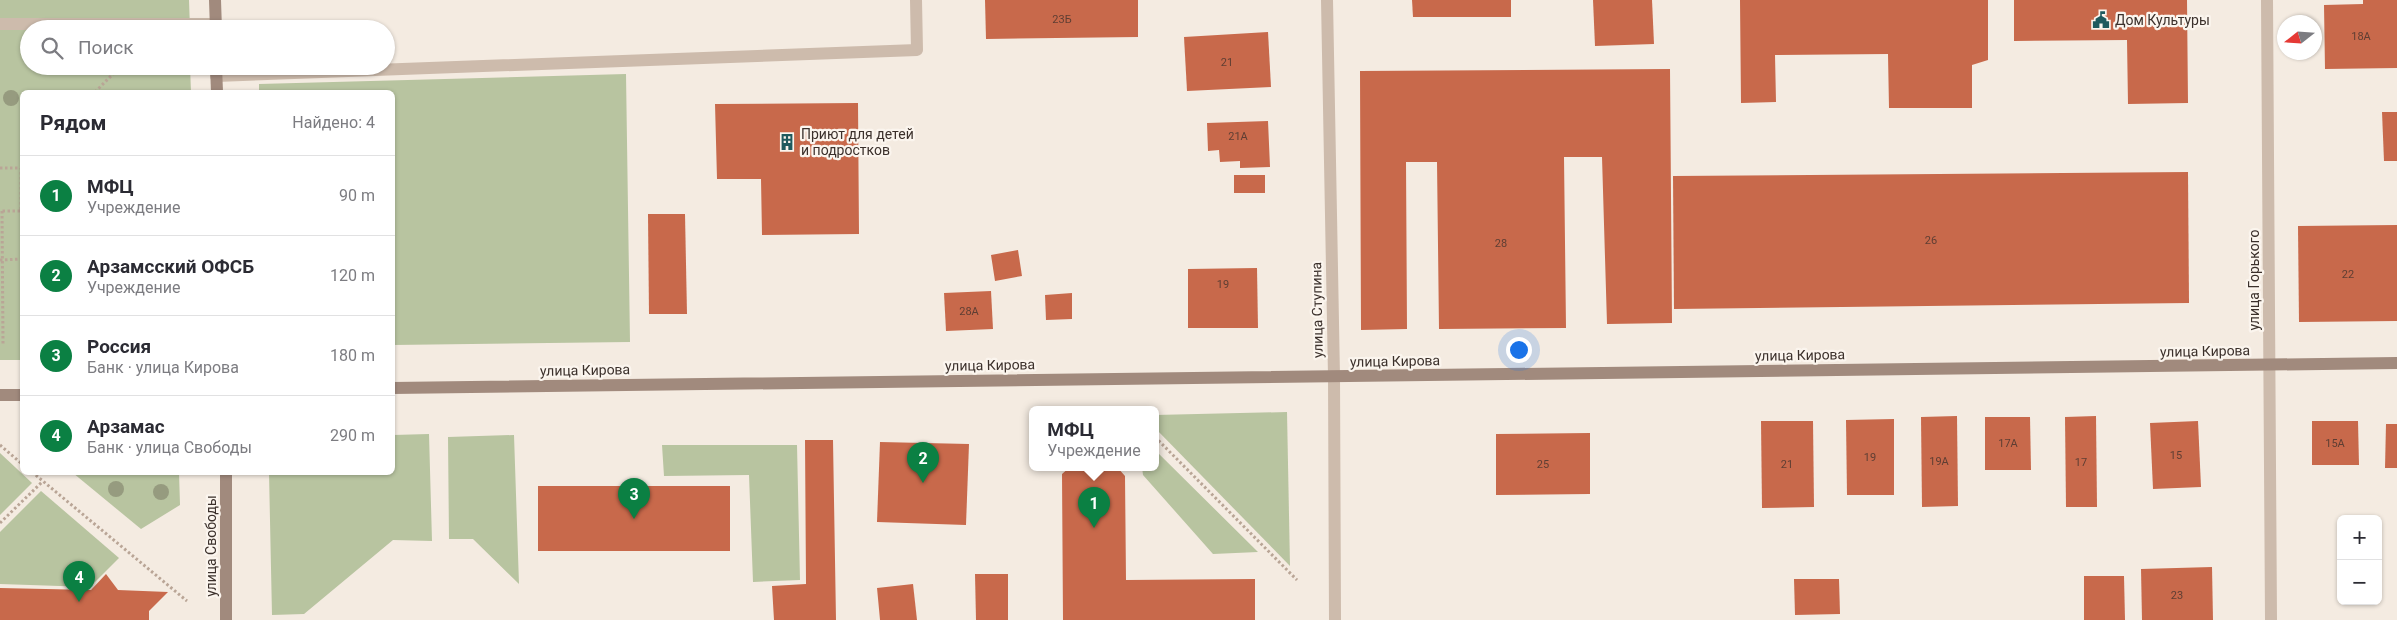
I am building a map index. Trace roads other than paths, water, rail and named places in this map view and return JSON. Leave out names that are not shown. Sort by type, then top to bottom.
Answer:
[{"type":"street","points":[[215,0],[216,20]]},
{"type":"street","points":[[395,66],[917,50],[916,0]]},
{"type":"street","name":"улица Ступина","points":[[1327,0],[1334,376],[1335,620]]},
{"type":"street","name":"улица Горького","points":[[2267,0],[2270,620]]},
{"type":"street","points":[[0,24],[20,24]]},
{"type":"street","points":[[216,75],[217,90]]},
{"type":"street","name":"улица Кирова","points":[[395,388],[2397,363]]},
{"type":"street","points":[[0,395],[20,395]]},
{"type":"street","name":"улица Свободы","points":[[226,475],[226,620]]},
{"type":"place","name":"Дом Культуры","points":[[2101,20]]},
{"type":"place","name":"Приют для детей и подростков","points":[[787,142]]},
{"type":"place","name":"Арзамсский ОФСБ","points":[[923,483]]},
{"type":"place","name":"Россия","points":[[634,519]]},
{"type":"place","name":"МФЦ","points":[[1094,528]]},
{"type":"place","name":"Арзамас","points":[[79,602]]}]
